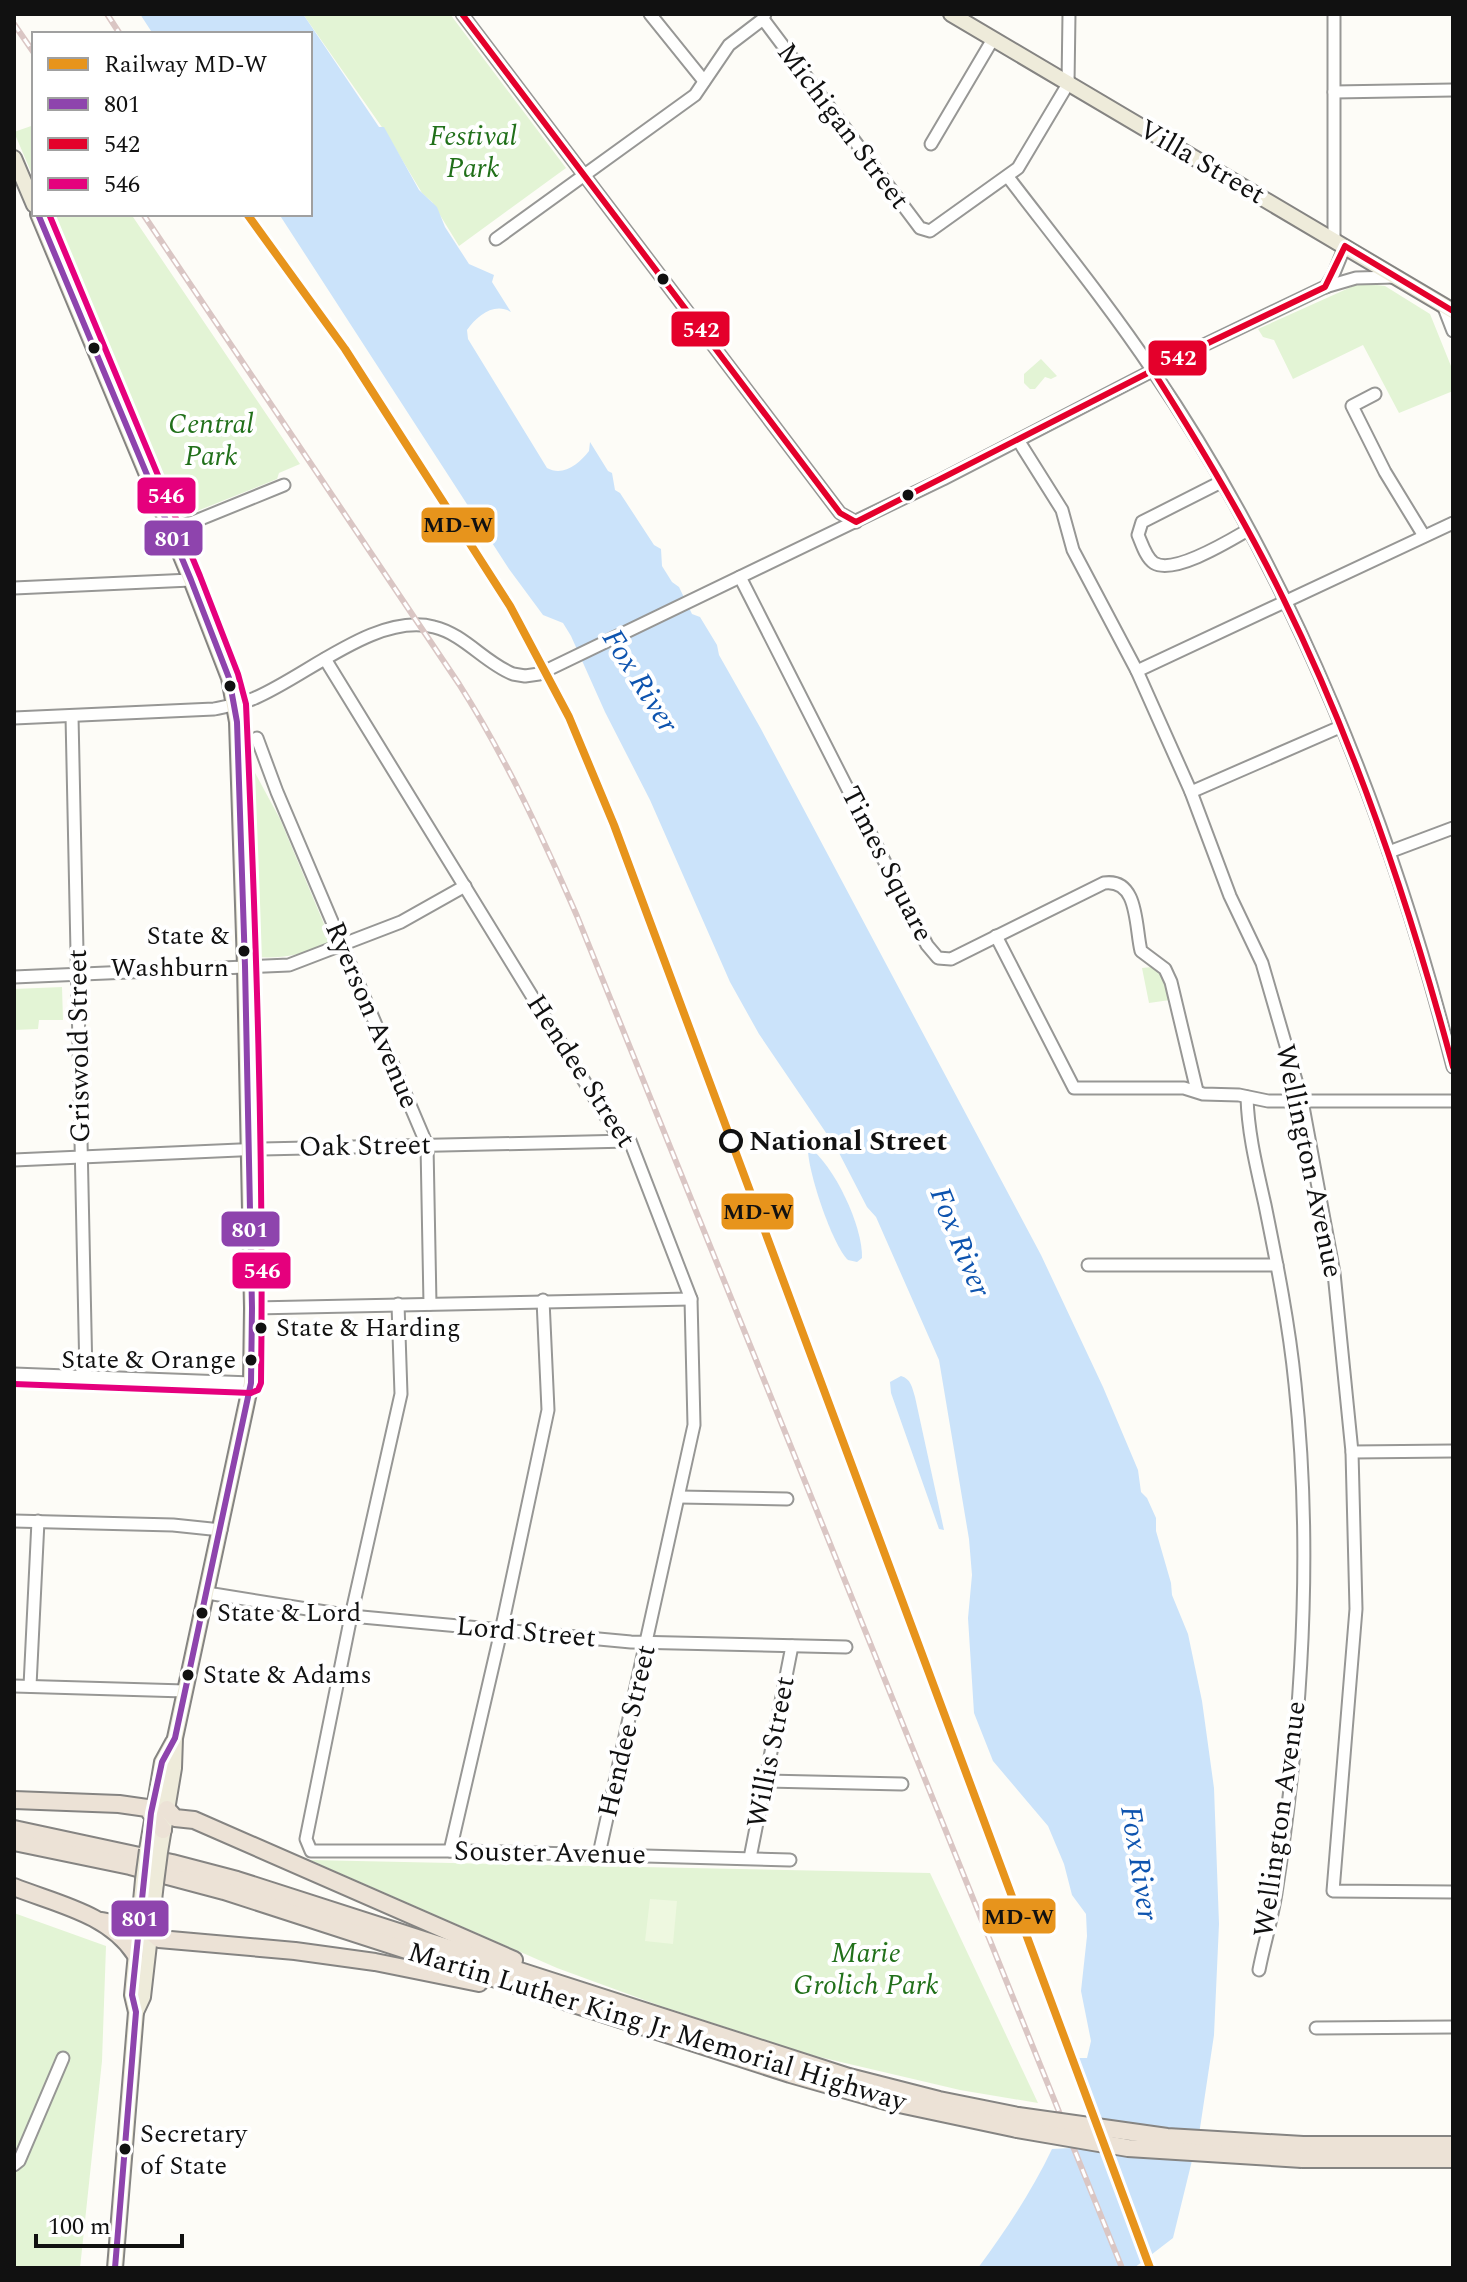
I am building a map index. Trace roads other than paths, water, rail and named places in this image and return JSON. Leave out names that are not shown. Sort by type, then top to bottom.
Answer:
[{"type":"highway","points":[[14,1800],[119,1804],[159,1811],[178,1808],[189,1813],[194,1820],[607,2000]]},
{"type":"highway","points":[[159,1811],[163,1830]]},
{"type":"highway","name":"Martin Luther King Jr Memorial Highway","points":[[14,1829],[157,1859],[237,1880],[849,2077],[1018,2123]]},
{"type":"highway","name":"Martin Luther King Jr Memorial Highway","points":[[14,1842],[130,1866],[224,1891],[790,2074],[885,2101],[1018,2123],[1303,2152],[1453,2159]]},
{"type":"highway","points":[[14,1887],[102,1921],[144,1927],[159,1939],[295,1951],[448,1975],[621,2019]]},
{"type":"highway","points":[[102,1921],[127,1942],[135,1954]]},
{"type":"highway","name":"Martin Luther King Jr Memorial Highway","points":[[1303,2152],[1453,2145]]},
{"type":"main road","name":"Villa Street","points":[[951,14],[1448,308]]},
{"type":"main road","points":[[14,158],[32,200]]},
{"type":"main road","points":[[39,216],[191,580],[229,678],[236,705],[245,966],[251,1383],[175,1738],[162,1762],[144,1927],[143,1997],[136,2012]]},
{"type":"main road","points":[[154,1851],[163,1830]]},
{"type":"main road","points":[[115,2268],[136,2012],[132,1995],[135,1954],[144,1927]]},
{"type":"street","points":[[462,14],[840,513],[856,522]]},
{"type":"street","points":[[650,14],[704,81]]},
{"type":"street","points":[[1069,14],[1068,84],[1018,168],[1008,177],[1153,371],[1221,482],[1286,602],[1389,852],[1446,1013],[1453,1067]]},
{"type":"street","points":[[1325,287],[1334,273],[1340,242],[1334,14]]},
{"type":"street","points":[[496,239],[695,95],[729,45],[764,16]]},
{"type":"street","name":"Michigan Street","points":[[764,16],[920,228],[925,231],[933,229],[1008,177]]},
{"type":"street","points":[[931,144],[993,39]]},
{"type":"street","points":[[1334,92],[1453,90]]},
{"type":"street","points":[[14,718],[214,709],[236,705],[258,697],[377,632],[412,623],[433,626],[450,633],[503,671],[525,676],[539,674],[856,522],[1325,287],[1356,278],[1398,278]]},
{"type":"street","points":[[1448,308],[1453,331]]},
{"type":"street","points":[[1375,394],[1352,406],[1385,472],[1424,536]]},
{"type":"street","name":"Wellington Avenue","points":[[1018,440],[1062,510],[1073,550],[1137,671],[1191,792],[1230,896],[1262,963],[1302,1101],[1334,1273],[1352,1452],[1356,1609],[1333,1891],[1453,1892]]},
{"type":"street","points":[[1221,482],[1142,522],[1138,535],[1149,559],[1160,565],[1192,559],[1248,530]]},
{"type":"street","points":[[171,531],[284,485]]},
{"type":"street","points":[[840,513],[842,528]]},
{"type":"street","points":[[1137,671],[1453,523]]},
{"type":"street","name":"Times Square","points":[[740,577],[927,945],[938,958],[951,959],[996,936]]},
{"type":"street","points":[[14,588],[191,580]]},
{"type":"street","name":"Hendee Street","points":[[325,659],[621,1141],[630,1141],[691,1299],[694,1425],[599,1854]]},
{"type":"street","name":"Griswold Street","points":[[72,716],[86,1376]]},
{"type":"street","points":[[1191,792],[1340,727]]},
{"type":"street","name":"Ryerson Avenue","points":[[257,738],[427,1145],[430,1304]]},
{"type":"street","points":[[1389,852],[1453,828]]},
{"type":"street","points":[[1197,1091],[1171,982],[1165,969],[1141,951],[1130,896],[1124,886],[1104,883],[996,936],[1074,1088],[1184,1088],[1197,1091],[1268,1101],[1453,1101]]},
{"type":"street","points":[[14,977],[289,965],[401,922],[465,886]]},
{"type":"street","name":"Wellington Avenue","points":[[1247,1097],[1249,1127],[1277,1265],[1295,1381],[1303,1550],[1292,1760],[1276,1895],[1259,1970]]},
{"type":"street","name":"Oak Street","points":[[14,1160],[248,1149],[621,1141]]},
{"type":"street","points":[[1088,1265],[1277,1265]]},
{"type":"street","points":[[252,1308],[691,1299]]},
{"type":"street","points":[[450,1851],[548,1410],[543,1300]]},
{"type":"street","points":[[351,1616],[401,1394],[398,1304]]},
{"type":"street","points":[[14,1374],[251,1383]]},
{"type":"street","points":[[1352,1452],[1453,1451]]},
{"type":"street","points":[[679,1497],[787,1499]]},
{"type":"street","points":[[14,1521],[173,1525],[221,1530]]},
{"type":"street","points":[[30,1686],[38,1521]]},
{"type":"street","name":"Lord Street","points":[[207,1593],[351,1616],[501,1631],[647,1643],[846,1647]]},
{"type":"street","name":"Souster Avenue","points":[[351,1616],[306,1839],[311,1851],[450,1851],[790,1860]]},
{"type":"street","name":"Willis Street","points":[[750,1858],[792,1646]]},
{"type":"street","points":[[14,1686],[185,1691]]},
{"type":"street","points":[[766,1781],[902,1784]]},
{"type":"street","points":[[1316,2028],[1453,2027]]},
{"type":"street","points":[[14,2165],[19,2161],[63,2058]]},
{"type":"water","name":"Fox River","points":[[140,14],[303,14],[379,127],[384,127],[419,190],[437,207],[445,227],[469,264],[494,275],[492,282],[511,312],[498,309],[486,312],[467,330],[468,339],[547,468],[559,471],[570,468],[589,451],[590,442],[612,473],[615,490],[654,545],[661,549],[662,566],[679,587],[692,614],[700,617],[717,645],[719,655],[1041,1255],[1103,1387],[1138,1470],[1141,1492],[1156,1518],[1156,1531],[1172,1595],[1188,1634],[1202,1701],[1214,1788],[1219,1924],[1214,2035],[1200,2128],[1173,2238],[1134,2268],[978,2268],[1018,2210],[1052,2149],[1071,2148],[1078,2143],[1090,2103],[1076,2058],[1087,2058],[1091,2041],[1081,1991],[1087,1936],[1086,1914],[1072,1895],[1064,1864],[1048,1826],[993,1761],[974,1713],[968,1618],[972,1575],[969,1539],[939,1360],[876,1217],[867,1207],[837,1149],[759,1034],[730,982],[650,800],[571,636],[563,623],[543,615],[509,569],[280,216],[312,216],[312,32],[152,32]]},
{"type":"water","points":[[808,1146],[828,1167],[845,1197],[861,1245],[862,1258],[857,1262],[848,1260],[842,1252],[828,1223],[811,1171]]},
{"type":"water","points":[[901,1376],[909,1381],[915,1397],[944,1530],[939,1529],[891,1393],[890,1382]]},
{"type":"railway","points":[[107,14],[119,32]]},
{"type":"railway","points":[[14,24],[32,50]]},
{"type":"railway","points":[[144,216],[459,684],[537,827],[577,916],[1122,2268]]},
{"type":"rail line","name":"MD-W","points":[[248,216],[345,349],[510,606],[569,717],[614,825],[1150,2268]]},
{"type":"place","name":"State & Washburn","points":[[244,951]]},
{"type":"place","name":"National Street","points":[[731,1141]]},
{"type":"place","name":"State & Harding","points":[[261,1328]]},
{"type":"place","name":"State & Orange","points":[[251,1360]]},
{"type":"place","name":"State & Lord","points":[[202,1613]]},
{"type":"place","name":"State & Adams","points":[[188,1675]]},
{"type":"place","name":"Secretary of State","points":[[125,2149]]},
{"type":"park label","name":"Festival Park","points":[[473,152]]},
{"type":"park label","name":"Central Park","points":[[211,440]]},
{"type":"park label","name":"Marie Grolich Park","points":[[866,1969]]}]
